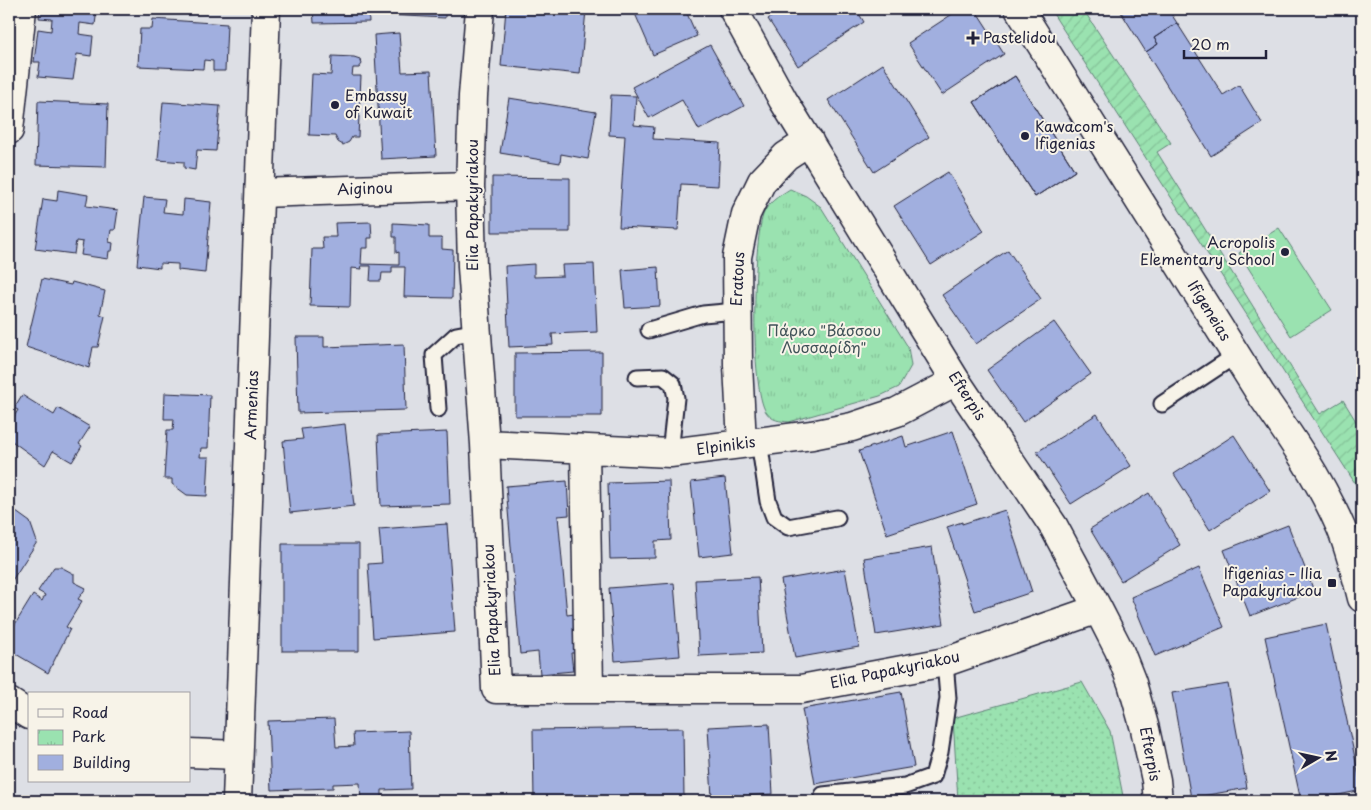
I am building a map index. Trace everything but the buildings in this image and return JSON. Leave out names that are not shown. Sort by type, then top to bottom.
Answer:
[{"type":"street","points":[[9,130],[22,9]]},
{"type":"street","name":"Armenias","points":[[237,801],[266,9]]},
{"type":"street","name":"Elia Papakyriakou","points":[[480,9],[473,96],[470,186],[472,267],[485,444],[496,689],[801,688],[944,662],[1098,609]]},
{"type":"street","name":"Efterpis","points":[[733,9],[783,100],[956,381],[1054,528],[1098,609],[1119,650],[1132,683],[1145,729],[1156,780],[1158,801]]},
{"type":"street","name":"Ifigeneias","points":[[1019,9],[1236,356],[1291,437],[1327,498],[1341,529],[1357,556],[1362,598]]},
{"type":"street","name":"Eratous","points":[[751,442],[736,311],[737,257],[746,214],[762,181],[786,156],[808,141]]},
{"type":"street","name":"Aiginou","points":[[260,193],[470,186]]},
{"type":"street","name":"Elpinikis","points":[[485,444],[670,453],[812,435],[852,427],[897,412],[956,381]]},
{"type":"street","points":[[585,449],[589,688]]},
{"type":"street","points":[[9,702],[28,714]]},
{"type":"street","points":[[190,753],[238,755]]},
{"type":"lane","points":[[649,330],[703,314],[736,311]]},
{"type":"lane","points":[[438,409],[434,355],[456,334],[477,331]]},
{"type":"lane","points":[[1162,404],[1236,356]]},
{"type":"lane","points":[[637,377],[663,376],[673,384],[676,398],[670,453]]},
{"type":"lane","points":[[751,442],[774,517],[788,527],[837,518]]},
{"type":"lane","points":[[823,795],[905,786],[932,776],[940,752],[948,698],[944,662]]},
{"type":"green space","points":[[1050,9],[1083,9],[1171,143],[1157,152],[1320,414],[1343,400],[1362,431],[1362,494]]},
{"type":"green space","name":"Πάρκο \"Βάσσου Λυσσαρίδη\"","points":[[790,189],[806,196],[821,207],[908,347],[911,366],[899,387],[880,396],[789,422],[776,420],[771,417],[766,412],[761,398],[755,347],[755,284],[763,215],[770,203]]},
{"type":"green space","points":[[1279,228],[1332,310],[1291,336],[1239,253]]},
{"type":"green space","points":[[1082,682],[1110,731],[1124,801],[958,801],[953,718]]},
{"type":"place","name":"Pastelidou","points":[[973,38]]},
{"type":"place","name":"Embassy of Kuwait","points":[[335,105]]},
{"type":"place","name":"Kawacom's Ifigenias","points":[[1025,136]]},
{"type":"place","name":"Acropolis Elementary School","points":[[1285,252]]},
{"type":"place","name":"Ifigenias - Ilia Papakyriakou","points":[[1332,583]]}]
